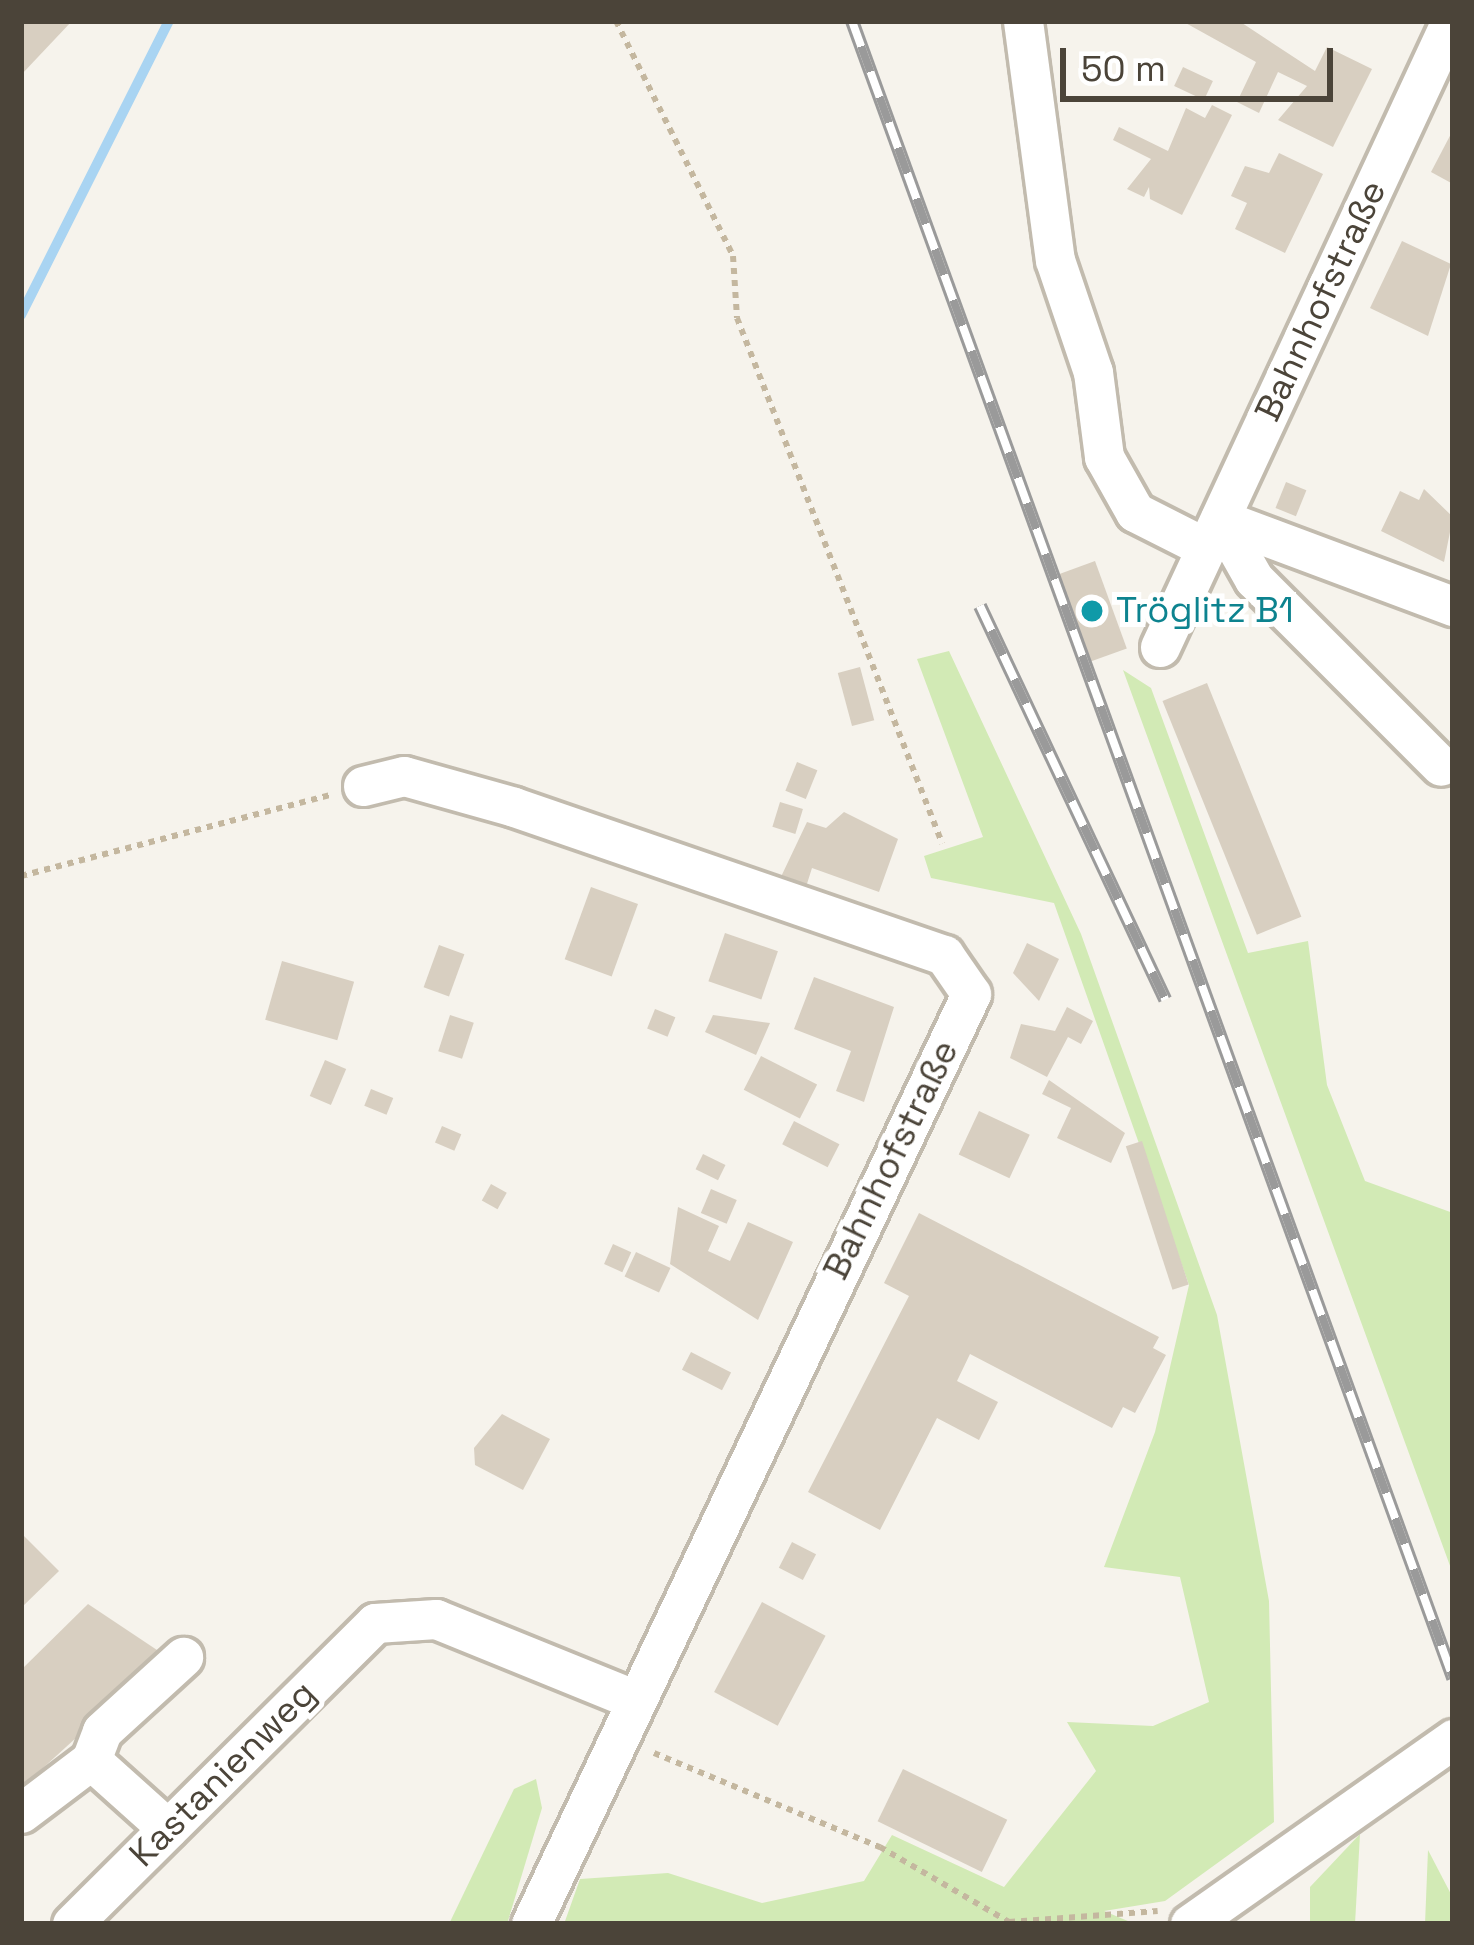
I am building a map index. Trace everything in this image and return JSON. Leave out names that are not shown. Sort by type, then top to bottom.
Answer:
[{"type":"street","points":[[1023,21],[1055,260],[1093,372],[1104,457],[1135,512],[1453,606]]},
{"type":"street","name":"Bahnhofstraße","points":[[1160,647],[1451,21]]},
{"type":"street","points":[[1213,533],[1441,766]]},
{"type":"street","name":"Bahnhofstraße","points":[[363,786],[404,776],[514,807],[944,956],[971,994],[633,1700],[611,1737],[531,1924]]},
{"type":"street","name":"Kastanienweg","points":[[72,1924],[375,1624],[436,1619],[633,1700]]},
{"type":"street","points":[[21,1814],[91,1760],[102,1730],[183,1657]]},
{"type":"street","points":[[1190,1924],[1453,1739]]},
{"type":"street","points":[[91,1760],[168,1829]]},
{"type":"path","points":[[616,21],[733,256],[736,318],[941,843]]},
{"type":"path","points":[[21,876],[363,786]]},
{"type":"path","points":[[611,1737],[880,1847],[1010,1922],[1140,1907],[1174,1924]]},
{"type":"green space","points":[[949,651],[1081,934],[1217,1315],[1269,1601],[1274,1822],[1165,1901],[1104,1911],[1135,1924],[564,1924],[580,1879],[668,1873],[762,1903],[864,1881],[892,1835],[1004,1887],[1096,1771],[1067,1722],[1153,1726],[1209,1702],[1180,1577],[1104,1567],[1155,1432],[1189,1285],[1054,903],[931,878],[924,856],[983,837],[917,659]]},
{"type":"green space","points":[[1123,670],[1151,688],[1248,953],[1308,941],[1327,1085],[1365,1181],[1453,1213],[1453,1574]]},
{"type":"green space","points":[[536,1779],[542,1808],[507,1924],[449,1924],[514,1789]]},
{"type":"green space","points":[[1360,1834],[1355,1924],[1310,1924],[1310,1887]]},
{"type":"green space","points":[[1428,1850],[1453,1898],[1453,1924],[1425,1924]]},
{"type":"building","points":[[21,21],[72,21],[21,75]]},
{"type":"building","points":[[1182,21],[1239,21],[1315,71],[1327,47],[1372,69],[1333,147],[1278,120],[1307,86],[1278,72],[1259,113],[1237,102],[1256,62]]},
{"type":"building","points":[[1183,67],[1213,81],[1204,100],[1174,86]]},
{"type":"building","points":[[1212,105],[1232,115],[1182,215],[1150,199],[1149,187],[1144,197],[1127,189],[1151,159],[1113,140],[1119,127],[1168,151],[1186,108],[1205,118]]},
{"type":"building","points":[[1453,130],[1453,184],[1431,172]]},
{"type":"building","points":[[1279,153],[1323,174],[1285,253],[1235,229],[1247,203],[1231,196],[1245,166],[1269,173]]},
{"type":"building","points":[[1402,241],[1451,264],[1428,336],[1370,308]]},
{"type":"building","points":[[1286,482],[1306,490],[1296,516],[1276,508]]},
{"type":"building","points":[[1424,489],[1453,517],[1444,562],[1381,531],[1400,491],[1419,500]]},
{"type":"building","name":"Tröglitz B1","points":[[1095,561],[1127,648],[1089,662],[1057,575]]},
{"type":"building","points":[[860,667],[874,720],[852,726],[838,673]]},
{"type":"building","points":[[1207,683],[1301,917],[1257,935],[1162,701]]},
{"type":"building","points":[[797,762],[817,770],[806,799],[785,791]]},
{"type":"building","points":[[780,802],[803,809],[795,834],[772,827]]},
{"type":"building","points":[[844,812],[898,839],[879,892],[812,868],[805,890],[779,881],[807,822],[826,828]]},
{"type":"building","points":[[591,887],[638,904],[612,976],[565,959]]},
{"type":"building","points":[[725,933],[778,951],[761,999],[708,981]]},
{"type":"building","points":[[1027,943],[1059,959],[1039,1001],[1013,973]]},
{"type":"building","points":[[439,945],[464,954],[449,997],[424,987]]},
{"type":"building","points":[[282,961],[354,982],[337,1040],[265,1020]]},
{"type":"building","points":[[814,977],[894,1007],[864,1102],[836,1091],[851,1051],[794,1029]]},
{"type":"building","points":[[1067,1007],[1093,1021],[1081,1044],[1068,1037],[1047,1077],[1010,1058],[1021,1024],[1055,1031]]},
{"type":"building","points":[[655,1009],[675,1017],[668,1037],[647,1028]]},
{"type":"building","points":[[450,1015],[474,1023],[462,1059],[438,1051]]},
{"type":"building","points":[[713,1015],[770,1023],[756,1055],[705,1032]]},
{"type":"building","points":[[761,1056],[817,1085],[800,1118],[744,1090]]},
{"type":"building","points":[[325,1060],[346,1069],[331,1105],[310,1096]]},
{"type":"building","points":[[1049,1080],[1125,1133],[1111,1163],[1057,1138],[1071,1108],[1042,1094]]},
{"type":"building","points":[[371,1089],[393,1098],[387,1115],[364,1106]]},
{"type":"building","points":[[979,1111],[1030,1135],[1009,1178],[959,1155]]},
{"type":"building","points":[[794,1121],[839,1144],[828,1167],[782,1144]]},
{"type":"building","points":[[442,1126],[461,1134],[454,1151],[435,1143]]},
{"type":"building","points":[[1142,1141],[1189,1285],[1172,1290],[1126,1146]]},
{"type":"building","points":[[703,1154],[725,1165],[718,1180],[696,1169]]},
{"type":"building","points":[[491,1184],[507,1193],[498,1209],[482,1201]]},
{"type":"building","points":[[711,1189],[737,1200],[727,1224],[701,1213]]},
{"type":"building","points":[[678,1207],[719,1226],[708,1251],[730,1261],[748,1222],[793,1242],[758,1320],[670,1264]]},
{"type":"building","points":[[919,1213],[1159,1337],[1153,1348],[1166,1355],[1135,1413],[1123,1407],[1112,1428],[970,1354],[957,1381],[998,1402],[979,1440],[937,1418],[880,1530],[808,1492],[909,1296],[884,1283]]},
{"type":"building","points":[[613,1244],[631,1252],[622,1272],[604,1264]]},
{"type":"building","points":[[636,1252],[670,1268],[659,1293],[625,1276]]},
{"type":"building","points":[[691,1352],[731,1372],[722,1390],[682,1370]]},
{"type":"building","points":[[502,1414],[550,1439],[523,1490],[475,1465],[474,1448]]},
{"type":"building","points":[[21,1533],[59,1571],[21,1608]]},
{"type":"building","points":[[792,1542],[816,1554],[803,1580],[779,1568]]},
{"type":"building","points":[[762,1602],[826,1636],[778,1726],[714,1692]]},
{"type":"building","points":[[88,1604],[166,1656],[21,1788],[21,1670]]},
{"type":"building","points":[[903,1769],[1007,1820],[982,1872],[878,1821]]},
{"type":"waterway","points":[[21,315],[169,21]]},
{"type":"railway","points":[[852,21],[1453,1678]]},
{"type":"railway","points":[[980,606],[1165,1000]]},
{"type":"place","name":"Tröglitz B1","points":[[1092,611]]}]
